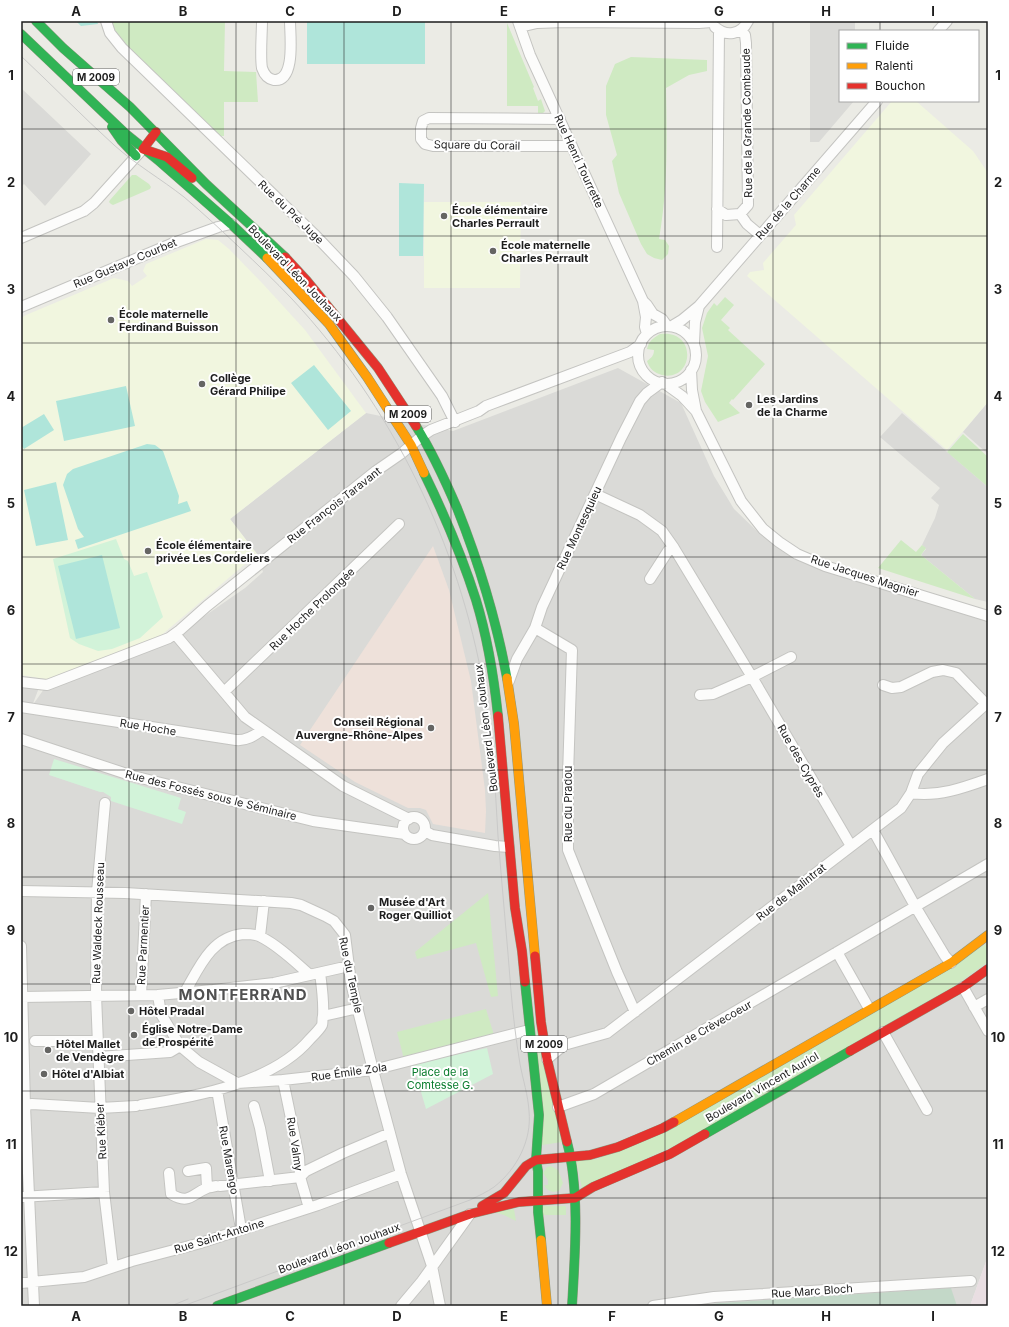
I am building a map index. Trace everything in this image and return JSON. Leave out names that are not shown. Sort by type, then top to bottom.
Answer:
[{"type":"main road","name":"Boulevard Léon Jouhaux","points":[[36,21],[63,48],[156,132],[206,184],[277,249],[307,282],[378,368],[422,436],[446,482],[477,560],[496,622],[508,682],[514,724],[526,870],[543,1037],[558,1107],[571,1157]]},
{"type":"main road","name":"Boulevard Léon Jouhaux","points":[[21,34],[99,109],[139,152],[158,160],[231,224],[269,260],[329,324],[367,377],[411,445],[446,518],[460,552],[476,601],[493,674],[500,730],[515,908],[522,951],[539,1115],[536,1160],[538,1171],[538,1212],[546,1306]]},
{"type":"main road","points":[[139,152],[156,132]]},
{"type":"main road","name":"Boulevard Léon Jouhaux","points":[[139,152],[167,157],[196,181],[206,184]]},
{"type":"main road","points":[[524,832],[516,844],[510,847],[519,856],[521,865],[526,870]]},
{"type":"main road","name":"Boulevard Vincent Auriol","points":[[571,1157],[590,1155],[618,1148],[663,1128],[951,963],[988,935]]},
{"type":"main road","name":"Boulevard Vincent Auriol","points":[[538,1200],[575,1198],[600,1184],[670,1154],[963,987],[988,969]]},
{"type":"main road","points":[[536,1160],[571,1157]]},
{"type":"main road","name":"M 2009","points":[[571,1157],[575,1198],[572,1306]]},
{"type":"main road","name":"Boulevard Léon Jouhaux","points":[[470,1214],[504,1193],[526,1166],[536,1160]]},
{"type":"main road","name":"Boulevard Léon Jouhaux","points":[[217,1306],[470,1214],[505,1204],[538,1200]]},
{"type":"street","name":"Rue du Pré Juge","points":[[106,21],[110,33],[122,48],[314,234],[352,273],[387,317],[439,391],[455,422]]},
{"type":"street","points":[[262,21],[262,67],[266,76],[270,80],[278,80],[283,78],[290,67],[290,21]]},
{"type":"street","points":[[519,24],[565,22],[699,23],[714,24],[730,34],[741,30],[748,21]]},
{"type":"street","points":[[939,30],[947,21]]},
{"type":"street","name":"Rue Henri Tourrette","points":[[519,24],[530,55],[643,301]]},
{"type":"street","points":[[714,24],[718,247]]},
{"type":"street","name":"Rue de la Grande Combaude","points":[[740,214],[748,205],[746,43],[745,34],[741,30]]},
{"type":"street","name":"Rue de la Charme","points":[[670,326],[682,320],[699,306],[876,102]]},
{"type":"street","name":"Square du Corail","points":[[560,119],[429,118],[423,121],[421,128],[421,139],[425,144],[433,146],[572,146]]},
{"type":"street","points":[[21,238],[84,211],[94,203],[139,152]]},
{"type":"street","points":[[718,208],[726,215],[740,214],[747,224],[760,235]]},
{"type":"street","name":"Rue Gustave Courbet","points":[[21,307],[171,244],[218,227],[231,224]]},
{"type":"street","points":[[643,301],[653,314],[670,326],[688,334],[694,343]]},
{"type":"street","points":[[643,301],[647,334]]},
{"type":"street","points":[[663,383],[678,381],[688,375],[694,365],[696,354],[694,343],[694,322],[699,306]]},
{"type":"street","points":[[670,326],[656,328],[647,334],[641,344],[638,355],[640,366],[647,375],[656,381],[663,383],[682,396],[696,411]]},
{"type":"street","name":"Rue François Taravant","points":[[21,682],[47,685],[158,643],[175,634],[207,606],[376,471],[431,430],[455,422],[479,411],[486,406],[630,352],[641,344]]},
{"type":"street","points":[[691,370],[692,390],[696,411]]},
{"type":"street","name":"Rue Montesquieu","points":[[508,682],[517,659],[534,628],[542,607],[640,401],[647,393],[663,383]]},
{"type":"street","name":"Rue Jacques Magnier","points":[[696,411],[741,501],[764,529],[779,542],[797,554],[825,566],[988,616]]},
{"type":"street","name":"Rue des Cyprès","points":[[595,494],[640,515],[662,531],[674,548],[752,677],[851,846]]},
{"type":"street","name":"Rue Hoche Prolongée","points":[[224,692],[399,524]]},
{"type":"street","points":[[650,579],[668,551],[674,548]]},
{"type":"street","name":"Rue du Pradou","points":[[534,628],[572,650],[568,850],[617,972],[635,1012]]},
{"type":"street","points":[[175,634],[245,717],[353,792],[409,819],[415,818],[421,820],[425,831],[421,837],[414,839],[409,838],[404,834],[403,828],[409,819]]},
{"type":"street","points":[[700,694],[714,694],[791,657]]},
{"type":"street","points":[[883,685],[892,688],[901,687],[932,672],[943,670],[956,673],[987,703]]},
{"type":"street","name":"Rue de Malintrat","points":[[547,1059],[564,1045],[607,1033],[901,808],[911,793],[918,774],[943,743],[987,703]]},
{"type":"street","name":"Rue Hoche","points":[[21,707],[236,740],[244,740],[254,736],[262,730]]},
{"type":"street","name":"Rue des Fossés sous le Séminaire","points":[[21,739],[133,776],[313,821],[404,834]]},
{"type":"street","points":[[911,793],[926,795],[957,789],[988,779]]},
{"type":"street","name":"Rue Waldeck Rousseau","points":[[96,995],[97,892],[105,803]]},
{"type":"street","points":[[873,830],[915,906],[945,956],[951,963]]},
{"type":"street","points":[[425,831],[432,835],[495,846],[510,847]]},
{"type":"street","name":"Chemin de Crèvecoeur","points":[[558,1107],[594,1094],[988,864]]},
{"type":"street","name":"Rue du Temple","points":[[21,891],[146,894],[296,903],[334,921],[345,935],[351,983],[373,1070],[401,1174],[432,1266]]},
{"type":"street","name":"Rue Parmentier","points":[[141,995],[146,894]]},
{"type":"street","points":[[260,936],[264,901]]},
{"type":"street","points":[[23,1106],[39,1104],[100,1108],[138,1105],[218,1090],[270,1070],[286,1061],[306,1044],[322,1025],[324,1001],[315,974],[260,936],[239,934],[216,945],[202,961],[185,992]]},
{"type":"street","points":[[21,946],[25,1196],[34,1306]]},
{"type":"street","points":[[837,952],[867,1004]]},
{"type":"street","points":[[22,998],[96,995],[158,995],[274,983],[349,966]]},
{"type":"street","points":[[963,987],[988,1031]]},
{"type":"street","name":"Rue Kléber","points":[[96,995],[104,1192],[113,1267]]},
{"type":"street","points":[[158,995],[161,1014],[180,1046],[199,1062],[237,1083]]},
{"type":"street","points":[[974,1007],[988,999]]},
{"type":"street","points":[[323,1016],[358,1008]]},
{"type":"street","name":"Rue Émile Zola","points":[[237,1083],[283,1080],[373,1070],[529,1030]]},
{"type":"street","points":[[883,1032],[927,1110]]},
{"type":"street","points":[[543,1037],[552,1042],[564,1045]]},
{"type":"street","points":[[35,1041],[97,1040]]},
{"type":"street","points":[[98,1057],[170,1052],[180,1046]]},
{"type":"street","name":"Rue Valmy","points":[[283,1080],[299,1157],[300,1177],[309,1208]]},
{"type":"street","name":"Rue Marengo","points":[[218,1090],[241,1230]]},
{"type":"street","points":[[254,1106],[270,1181]]},
{"type":"street","points":[[169,1173],[171,1194],[179,1199],[190,1199],[215,1187],[300,1177],[306,1171],[330,1159],[390,1133]]},
{"type":"street","points":[[188,1171],[206,1168],[215,1187]]},
{"type":"street","name":"Rue Saint-Antoine","points":[[21,1283],[84,1277],[113,1267],[197,1244],[309,1208],[401,1174]]},
{"type":"street","points":[[25,1196],[104,1192]]},
{"type":"street","points":[[402,1306],[422,1281],[470,1214]]},
{"type":"street","points":[[432,1266],[440,1306]]},
{"type":"street","name":"Rue Marc Bloch","points":[[653,1306],[714,1297],[971,1281]]},
{"type":"shaded area","points":[[76,21],[97,21],[98,24],[81,26]]},
{"type":"shaded area","points":[[307,21],[425,21],[425,64],[307,64]]},
{"type":"shaded area","points":[[810,21],[855,21],[855,30],[839,30],[839,102],[853,102],[819,142],[810,142]]},
{"type":"shaded area","points":[[21,88],[91,154],[45,206],[24,184],[21,187]]},
{"type":"shaded area","points":[[891,102],[917,102],[973,151],[988,173],[988,402],[947,450],[747,276],[750,272],[764,270],[763,263],[796,225],[794,215]]},
{"type":"shaded area","points":[[399,183],[424,184],[423,256],[399,256]]},
{"type":"shaded area","points":[[424,202],[521,202],[520,288],[424,288]]},
{"type":"shaded area","points":[[206,239],[218,240],[229,249],[263,284],[305,330],[366,413],[230,519],[257,554],[158,638],[50,680],[21,675],[21,457],[23,455],[21,453],[21,318],[114,278],[128,281],[132,286],[147,276],[143,271],[146,264]]},
{"type":"shaded area","points":[[314,365],[351,411],[328,430],[291,383]]},
{"type":"shaded area","points":[[618,368],[681,403],[714,476],[734,509],[758,532],[816,566],[988,613],[988,1256],[970,1306],[21,1306],[21,682],[40,685],[32,706],[44,689],[170,640],[245,588],[263,572],[257,554],[230,519],[366,413],[453,431]]},
{"type":"shaded area","points":[[126,386],[135,426],[64,441],[56,401]]},
{"type":"shaded area","points":[[988,402],[988,454],[963,432]]},
{"type":"shaded area","points":[[902,413],[988,487],[988,602],[975,599],[921,555],[926,549],[922,545],[935,518],[939,505],[931,498],[940,488],[880,437]]},
{"type":"shaded area","points":[[44,414],[54,430],[24,449],[21,445],[21,428]]},
{"type":"shaded area","points":[[147,444],[155,445],[163,451],[179,496],[178,504],[187,501],[191,511],[78,549],[75,540],[84,537],[78,529],[63,485],[67,474],[73,469]]},
{"type":"shaded area","points":[[56,482],[68,540],[36,546],[24,490]]},
{"type":"shaded area","points":[[433,546],[449,590],[471,681],[485,790],[485,833],[433,824],[426,810],[420,808],[408,808],[355,782],[300,745]]},
{"type":"shaded area","points":[[102,555],[120,628],[76,639],[58,566]]},
{"type":"shaded area","points":[[988,1256],[988,1306],[970,1306]]},
{"type":"shaded area","points":[[951,1288],[957,1306],[701,1306],[720,1303]]},
{"type":"green space","points":[[106,21],[225,21],[224,71],[256,72],[258,102],[224,102],[224,136],[213,136],[122,48]]},
{"type":"green space","points":[[507,23],[534,87],[533,88],[538,101],[541,99],[545,111],[542,114],[538,115],[538,106],[507,106]]},
{"type":"green space","points":[[631,57],[707,60],[707,71],[689,75],[666,88],[667,145],[664,201],[659,239],[665,240],[669,246],[668,254],[662,260],[647,254],[641,244],[619,193],[612,161],[617,155],[606,115],[606,86],[615,64]]},
{"type":"green space","points":[[132,175],[136,175],[149,184],[151,187],[150,189],[113,205],[111,204],[109,202],[110,200]]},
{"type":"green space","points":[[725,297],[734,305],[721,320],[730,328],[728,330],[765,364],[729,403],[740,413],[718,422],[705,402],[701,391],[708,356],[702,328],[707,313],[714,303],[717,306]]},
{"type":"green space","points":[[660,334],[672,335],[681,339],[686,347],[687,355],[685,364],[681,371],[673,375],[662,375],[654,372],[647,361],[652,357],[654,352],[654,350],[647,349],[649,344],[653,338]]},
{"type":"green space","points":[[963,434],[988,457],[988,487],[947,452]]},
{"type":"green space","points":[[116,539],[124,559],[128,561],[134,576],[147,572],[163,617],[140,638],[112,649],[98,651],[79,644],[70,638],[53,559]]},
{"type":"green space","points":[[901,540],[916,552],[922,545],[926,548],[921,555],[975,599],[878,568]]},
{"type":"green space","points":[[54,759],[181,798],[178,809],[186,812],[182,824],[111,801],[111,797],[103,792],[49,775]]},
{"type":"green space","points":[[488,893],[498,996],[491,997],[476,943],[417,959],[415,952]]},
{"type":"green space","points":[[988,943],[988,962],[953,987],[674,1146],[582,1188],[576,1161],[598,1159]]},
{"type":"green space","points":[[486,1009],[494,1035],[404,1059],[397,1032]]},
{"type":"green space","points":[[536,1025],[562,1142],[542,1145]]},
{"type":"green space","name":"Place de la Comtesse G.","points":[[487,1048],[493,1074],[426,1109],[413,1064]]},
{"type":"green space","points":[[551,1166],[558,1170],[563,1183],[559,1191],[550,1191],[544,1185],[548,1185],[548,1180],[543,1173],[547,1167]]},
{"type":"green space","points":[[543,1206],[565,1206],[566,1215],[543,1215]]},
{"type":"green space","points":[[514,1209],[516,1221],[494,1212]]},
{"type":"tram line","points":[[21,56],[114,145],[184,197],[266,273],[292,299],[328,341],[361,385],[390,431],[416,480],[439,530],[458,582],[473,634],[490,724],[513,1009],[521,1070],[528,1099],[529,1111],[528,1133],[516,1163],[510,1172],[494,1187],[470,1200],[183,1306]]},
{"type":"tram line","points":[[171,1306],[188,1299]]},
{"type":"traffic: fast","points":[[36,21],[63,48],[130,107],[206,184],[285,257]]},
{"type":"traffic: fast","points":[[21,34],[127,135],[231,224],[267,258]]},
{"type":"traffic: fast","points":[[112,127],[121,140],[136,156]]},
{"type":"traffic: fast","points":[[416,426],[448,487],[473,549],[492,613],[507,678]]},
{"type":"traffic: fast","points":[[424,473],[452,535],[476,600],[490,657],[498,716]]},
{"type":"traffic: fast","points":[[525,982],[539,1115],[536,1160],[538,1171],[538,1212],[541,1240]]},
{"type":"traffic: fast","points":[[705,1134],[850,1051]]},
{"type":"traffic: fast","points":[[567,1142],[574,1181],[576,1223],[572,1306]]},
{"type":"traffic: fast","points":[[217,1306],[389,1243]]},
{"type":"traffic: slow","points":[[267,258],[329,324],[367,377],[411,445],[424,473]]},
{"type":"traffic: slow","points":[[507,678],[514,724],[535,956]]},
{"type":"traffic: slow","points":[[674,1122],[951,963],[988,935]]},
{"type":"traffic: slow","points":[[541,1240],[547,1306]]},
{"type":"traffic: jam","points":[[156,132],[143,149],[167,157],[192,178]]},
{"type":"traffic: jam","points":[[285,257],[307,281],[378,368],[416,426]]},
{"type":"traffic: jam","points":[[498,716],[515,908],[525,982]]},
{"type":"traffic: jam","points":[[535,956],[541,1022],[547,1059],[567,1142]]},
{"type":"traffic: jam","points":[[850,1051],[963,987],[988,969]]},
{"type":"traffic: jam","points":[[482,1206],[504,1193],[526,1166],[536,1160],[590,1155],[618,1147],[674,1122]]},
{"type":"traffic: jam","points":[[389,1243],[470,1214],[519,1202],[575,1198],[593,1187],[670,1154],[705,1134]]},
{"type":"place","name":"École élémentaire Charles Perrault","points":[[444,216]]},
{"type":"place","name":"École maternelle Charles Perrault","points":[[493,251]]},
{"type":"place","name":"École maternelle Ferdinand Buisson","points":[[111,320]]},
{"type":"place","name":"Collège Gérard Philipe","points":[[202,384]]},
{"type":"place","name":"Les Jardins de la Charme","points":[[749,405]]},
{"type":"place","name":"École élémentaire privée Les Cordeliers","points":[[148,551]]},
{"type":"place","name":"Conseil Régional Auvergne-Rhône-Alpes","points":[[431,728]]},
{"type":"place","name":"Musée d'Art Roger Quilliot","points":[[371,908]]},
{"type":"place","name":"Hôtel Pradal","points":[[131,1011]]},
{"type":"place","name":"Église Notre-Dame de Prospérité","points":[[134,1035]]},
{"type":"place","name":"Hôtel Mallet de Vendègre","points":[[48,1050]]},
{"type":"place","name":"Hôtel d'Albiat","points":[[44,1074]]},
{"type":"district","name":"MONTFERRAND","points":[[243,994]]}]
